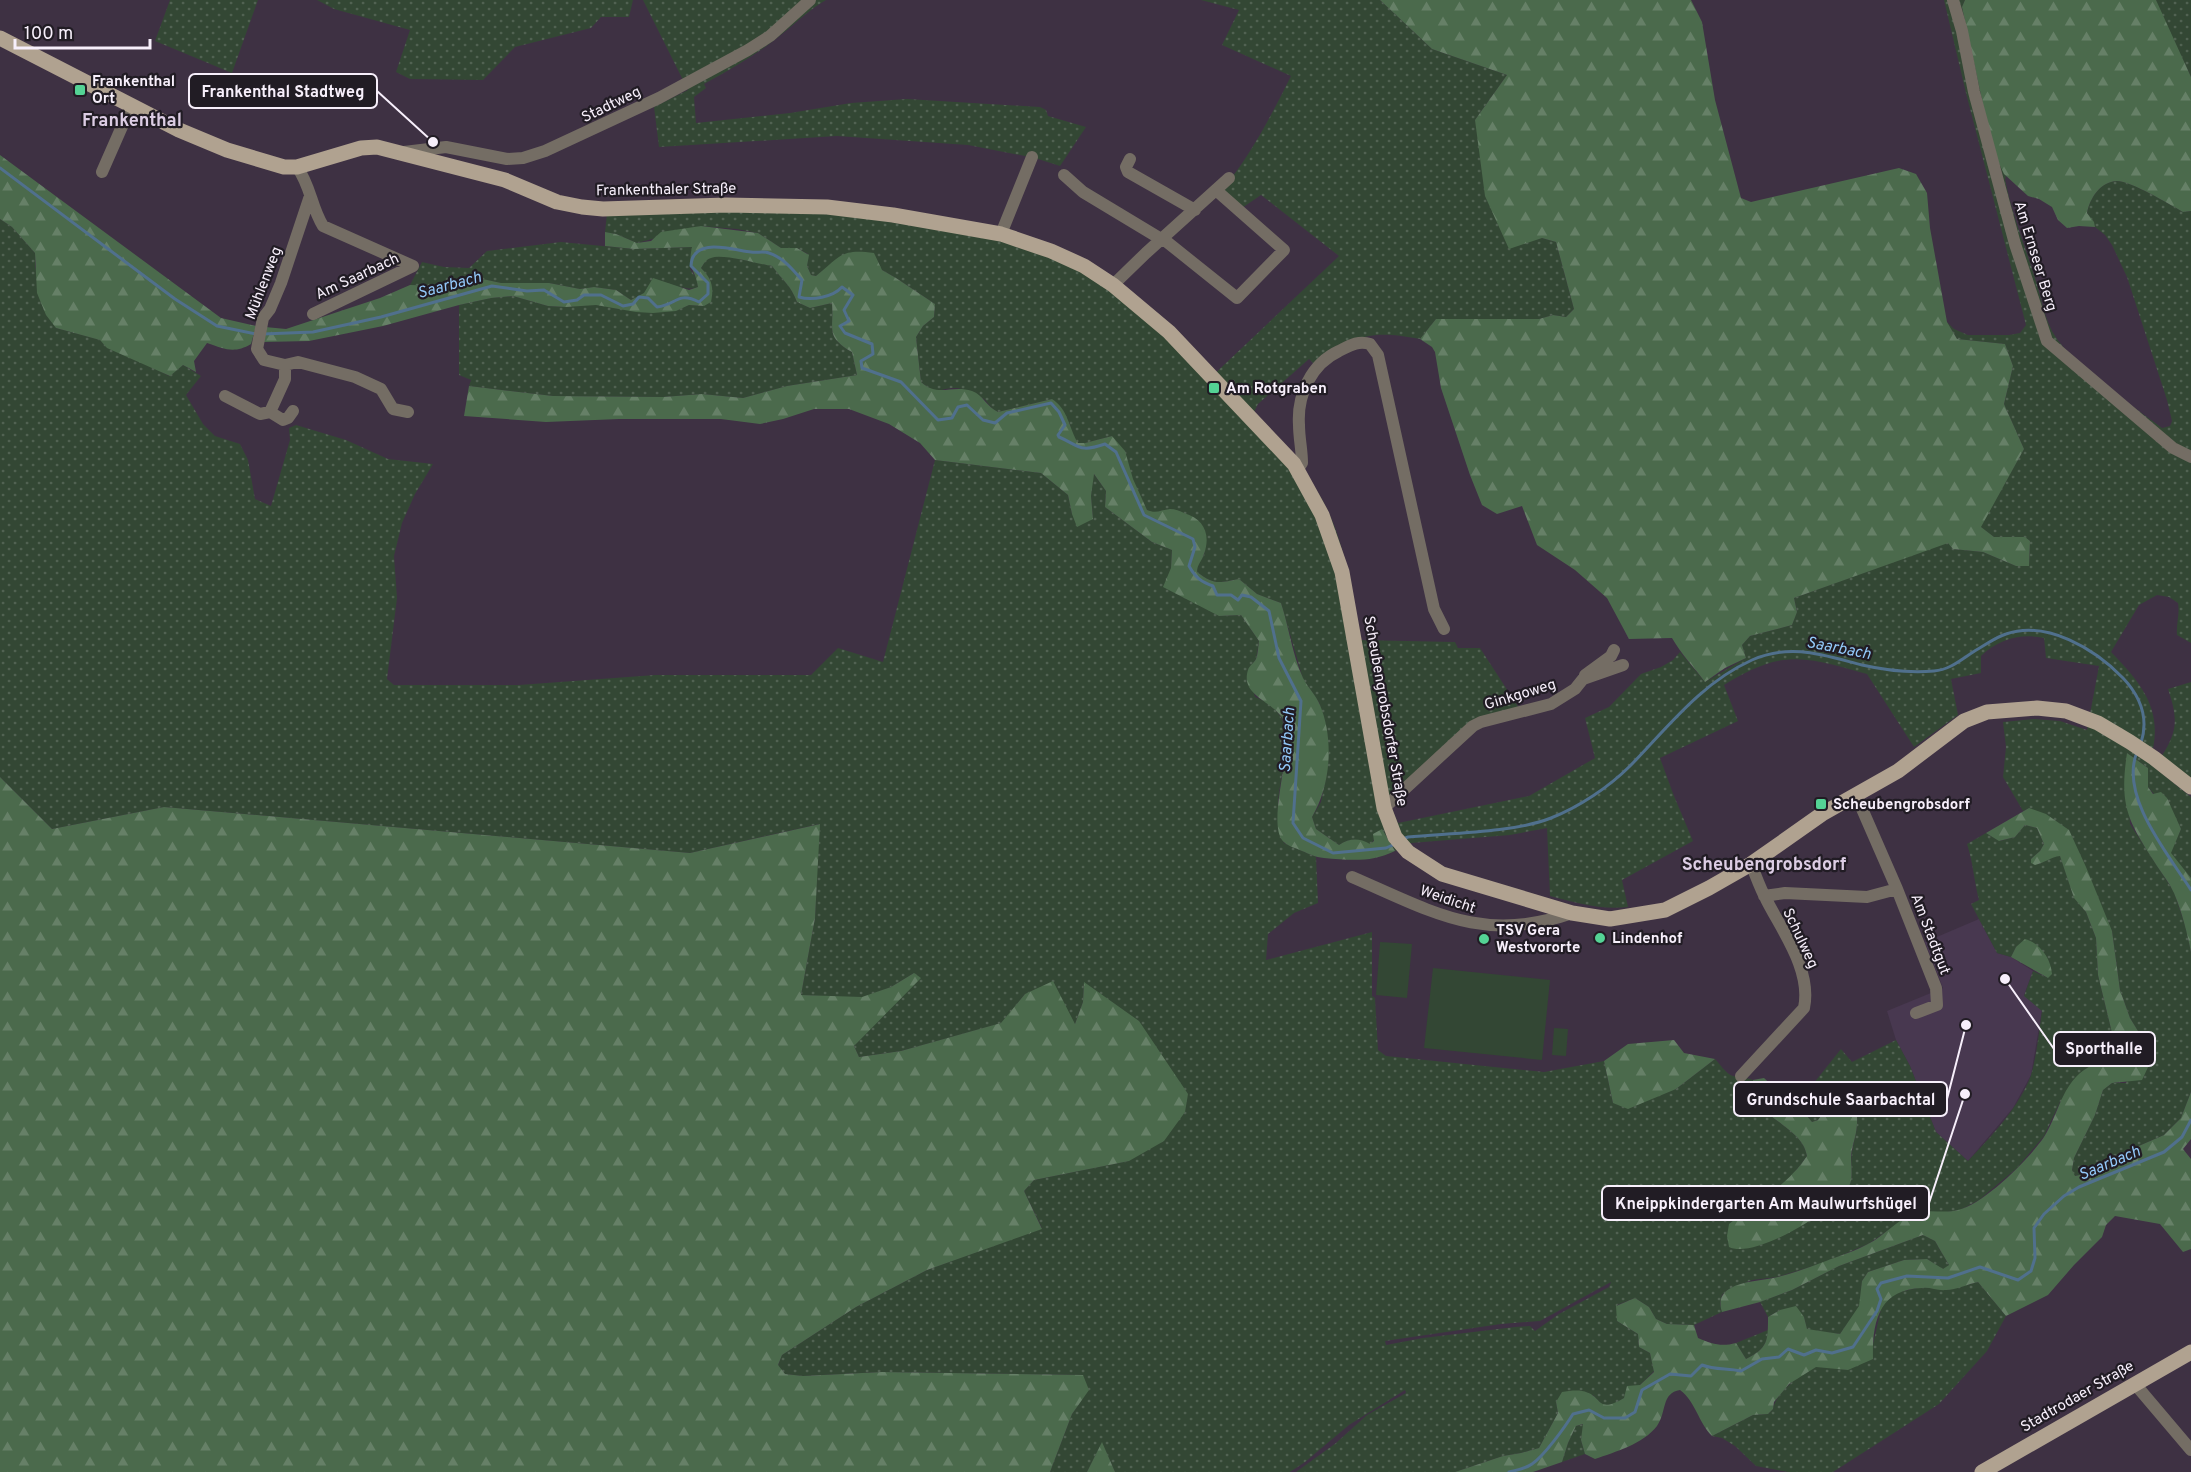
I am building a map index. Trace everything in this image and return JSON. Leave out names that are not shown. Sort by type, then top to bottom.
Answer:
[{"type":"main road","name":"Frankenthaler Straße","points":[[0,38],[179,130],[227,150],[284,167],[297,167],[361,148],[377,147],[505,180],[557,202],[582,207],[603,209],[726,206],[827,207],[893,215],[1000,234]]},
{"type":"main road","name":"Scheubengrobsdorfer Straße","points":[[1000,234],[1051,251],[1084,266],[1113,285],[1169,332],[1251,416],[1298,469],[1322,515],[1342,572],[1384,808],[1395,837],[1408,852],[1442,874],[1572,913],[1610,919],[1665,910],[1751,864],[1788,836],[1899,771],[1964,721],[1987,712],[2037,708],[2066,711],[2097,723],[2130,742],[2191,787]]},
{"type":"main road","name":"Stadtrodaer Straße","points":[[1982,1472],[2191,1352]]},
{"type":"street","name":"Stadtweg","points":[[400,152],[446,147],[491,157],[523,159],[545,151],[659,98],[748,50],[770,36],[810,0]]},
{"type":"street","name":"Am Ernseer Berg","points":[[1953,0],[1962,31],[1974,92],[2015,244],[2047,341],[2173,448],[2191,457]]},
{"type":"street","points":[[102,172],[131,106]]},
{"type":"street","points":[[1000,234],[1032,157]]},
{"type":"street","points":[[1130,159],[1126,167],[1128,172],[1195,210]]},
{"type":"street","points":[[297,167],[308,184],[310,196]]},
{"type":"street","points":[[1064,175],[1083,192],[1162,239],[1237,298],[1284,250],[1216,191]]},
{"type":"street","points":[[1113,285],[1229,178]]},
{"type":"street","name":"Am Saarbach","points":[[310,196],[323,226],[413,266],[313,314]]},
{"type":"street","name":"Mühlenweg","points":[[310,196],[281,283],[270,309],[263,318],[257,349],[264,360],[285,365],[298,362],[355,377],[381,389],[393,409],[408,412]]},
{"type":"street","points":[[1298,469],[1302,463],[1299,416],[1309,376],[1333,353],[1357,342],[1370,344],[1378,355],[1434,609],[1444,629]]},
{"type":"street","points":[[270,412],[285,379],[285,365]]},
{"type":"street","points":[[225,396],[260,414],[270,412],[285,420],[292,411]]},
{"type":"street","name":"Ginkgoweg","points":[[1384,808],[1473,726],[1551,704],[1575,689],[1587,673],[1611,656],[1614,650]]},
{"type":"street","name":"Ginkgoweg","points":[[1583,679],[1623,665]]},
{"type":"street","name":"Am Stadtgut","points":[[1856,795],[1897,889],[1936,988],[1937,1005],[1916,1013]]},
{"type":"street","name":"Schulweg","points":[[1741,1076],[1804,1008],[1807,995],[1794,954],[1764,896],[1751,864]]},
{"type":"street","name":"Weidicht","points":[[1352,877],[1449,918],[1487,926],[1544,923],[1572,913]]},
{"type":"street","name":"Am Stadtgut","points":[[1764,896],[1785,893],[1867,897],[1897,889]]},
{"type":"street","points":[[2135,1384],[2191,1450]]},
{"type":"shaded area","points":[[1979,919],[1997,953],[2011,957],[2033,971],[2024,995],[2042,1010],[2031,1075],[2013,1108],[1968,1161],[1936,1132],[1910,1066],[1896,1040],[1887,1011],[1943,988],[1925,942]]},
{"type":"green space","points":[[170,0],[258,0],[232,73],[155,41]]},
{"type":"green space","points":[[317,0],[633,0],[629,17],[601,17],[591,28],[515,47],[483,80],[410,79],[396,72],[410,30],[334,9]]},
{"type":"green space","points":[[643,0],[826,0],[763,48],[704,84],[706,88],[694,97],[696,123],[790,113],[851,103],[907,99],[1040,107],[1046,110],[1048,116],[1086,127],[1060,166],[1035,158],[968,145],[837,136],[659,147],[654,107],[688,90]]},
{"type":"green space","points":[[1201,0],[1380,0],[1432,49],[1507,75],[1475,120],[1542,238],[1556,242],[1574,309],[1566,317],[1553,315],[1539,319],[1436,319],[1420,339],[1387,335],[1364,337],[1314,364],[1309,359],[1258,404],[1254,412],[1302,470],[1327,508],[1346,563],[1359,640],[1455,642],[1458,648],[1480,648],[1519,708],[1473,722],[1388,799],[1398,823],[1529,796],[1595,758],[1585,718],[1609,707],[1641,674],[1661,667],[1673,660],[1680,652],[1705,682],[1746,658],[1742,645],[1750,636],[1792,625],[1797,611],[1794,598],[1948,542],[1953,549],[1983,552],[2016,566],[2029,565],[2030,541],[2024,537],[1994,537],[1980,527],[2024,449],[2004,404],[2013,366],[2005,344],[1957,339],[1947,322],[1954,329],[1968,335],[2009,335],[2020,333],[2026,325],[1944,0],[1965,0],[1962,7],[1987,123],[2006,177],[2014,215],[2052,331],[2068,352],[2093,376],[2162,428],[2170,426],[2172,421],[2127,277],[2112,245],[2095,227],[2087,213],[2097,192],[2106,184],[2117,181],[2140,189],[2183,212],[2191,211],[2191,643],[2177,635],[2178,603],[2169,597],[2157,595],[2139,605],[2111,652],[2133,677],[2149,702],[2155,729],[2149,763],[2191,797],[2191,878],[2170,853],[2181,829],[2174,817],[2148,787],[2148,768],[2127,753],[2130,824],[2174,892],[2191,952],[2191,1092],[2181,1118],[2164,1135],[2109,1159],[2089,1173],[2074,1176],[2072,1170],[2074,1158],[2095,1115],[2103,1090],[2112,1083],[2126,1083],[2144,1041],[2130,1018],[2120,990],[2112,931],[2029,808],[2023,811],[2003,777],[2006,747],[2003,722],[2034,719],[2060,721],[2087,730],[2099,666],[2046,658],[2044,638],[2019,637],[1995,645],[1981,656],[1981,673],[1951,679],[1958,715],[1914,747],[1867,674],[1826,663],[1794,659],[1769,663],[1746,673],[1724,685],[1738,721],[1660,758],[1693,841],[1622,880],[1628,907],[1598,907],[1550,896],[1547,828],[1510,835],[1411,843],[1395,851],[1382,829],[1370,845],[1354,840],[1339,845],[1316,829],[1312,817],[1321,802],[1327,773],[1320,704],[1303,679],[1281,603],[1257,594],[1239,579],[1216,582],[1197,572],[1206,543],[1172,509],[1154,513],[1147,510],[1112,436],[1078,443],[1071,433],[1070,424],[1052,399],[998,412],[984,399],[967,391],[957,388],[936,390],[927,387],[921,382],[916,337],[923,326],[934,317],[935,304],[882,270],[825,269],[816,276],[811,275],[807,266],[808,254],[797,248],[781,248],[758,233],[737,229],[701,226],[637,243],[605,232],[607,214],[828,212],[997,239],[1048,255],[1084,273],[1123,300],[1160,332],[1208,380],[1339,256],[1261,195],[1242,208],[1221,191],[1251,150],[1291,76],[1222,45],[1239,10]]},
{"type":"green space","points":[[1380,0],[1691,0],[1702,22],[1715,100],[1741,198],[1751,202],[1899,168],[1916,174],[1927,193],[1930,228],[1947,322],[1957,339],[2005,344],[2013,366],[2004,404],[2024,449],[1981,527],[1994,537],[2025,537],[2030,541],[2029,566],[2016,566],[1983,552],[1953,549],[1948,543],[1794,598],[1797,612],[1792,625],[1750,636],[1742,645],[1746,658],[1725,668],[1705,682],[1672,638],[1629,639],[1607,598],[1575,570],[1537,545],[1522,506],[1497,514],[1482,505],[1441,388],[1435,352],[1432,347],[1420,339],[1436,319],[1539,319],[1553,315],[1566,317],[1574,309],[1556,242],[1542,238],[1509,249],[1485,196],[1475,120],[1507,75],[1432,49]]},
{"type":"green space","points":[[1965,0],[2156,0],[2191,77],[2191,211],[2183,212],[2140,189],[2117,181],[2101,188],[2091,202],[2087,213],[2095,227],[2067,228],[2058,220],[2052,207],[2039,199],[2028,196],[2004,174],[1997,159],[1987,123],[1962,7]]},
{"type":"green space","points":[[2156,0],[2191,0],[2191,77],[2158,7]]},
{"type":"green space","points":[[0,155],[221,318],[256,326],[251,344],[234,350],[207,343],[194,361],[196,372],[183,365],[170,376],[107,348],[100,340],[56,328],[46,315],[37,293],[35,253],[12,227],[0,219]]},
{"type":"green space","points":[[0,219],[12,227],[35,253],[35,267],[56,328],[101,340],[169,376],[183,365],[201,376],[186,395],[203,424],[215,436],[240,444],[248,460],[255,499],[271,506],[290,440],[289,428],[296,425],[346,440],[388,459],[433,464],[415,494],[402,523],[394,556],[397,598],[387,679],[394,685],[519,685],[655,675],[811,675],[838,648],[883,662],[935,460],[1041,473],[1068,495],[1072,514],[1093,519],[1091,496],[1093,473],[1106,491],[1105,507],[1152,542],[1172,550],[1171,568],[1219,616],[1241,615],[1259,641],[1256,659],[1248,670],[1255,697],[1271,706],[1281,718],[1285,731],[1286,747],[1279,796],[1280,828],[1284,843],[1316,857],[1318,903],[1294,913],[1268,934],[1266,960],[1372,932],[1372,996],[1375,998],[1378,1050],[1386,1056],[1544,1072],[1604,1061],[1613,1103],[1676,1089],[1715,1059],[1730,1075],[1753,1080],[1760,1104],[1796,1136],[1807,1156],[1777,1190],[1740,1216],[1760,1245],[1825,1210],[1846,1191],[1851,1181],[1851,1156],[1857,1116],[1870,1101],[1868,1093],[1831,1102],[1818,1120],[1812,1122],[1797,1104],[1841,1049],[1852,1062],[1896,1040],[1910,1066],[1936,1132],[1968,1161],[1995,1132],[2020,1098],[2031,1075],[2042,1011],[2024,996],[2033,971],[2048,978],[2016,947],[2011,957],[1997,953],[1971,904],[1979,900],[1967,844],[1986,833],[2000,841],[2015,837],[2025,825],[2037,828],[2044,844],[2031,859],[2039,864],[2060,855],[2074,897],[2086,912],[2096,938],[2098,975],[2114,1041],[2125,1044],[2130,1058],[2060,1102],[2044,1136],[2017,1168],[1979,1200],[1960,1210],[1940,1213],[1925,1211],[1912,1214],[1868,1244],[1823,1263],[1777,1277],[1752,1280],[1729,1289],[1722,1295],[1720,1304],[1722,1312],[1694,1325],[1667,1324],[1656,1319],[1649,1307],[1635,1298],[1617,1305],[1617,1321],[1638,1334],[1639,1347],[1650,1353],[1654,1371],[1616,1403],[1603,1405],[1593,1395],[1556,1402],[1558,1413],[1539,1448],[1503,1456],[1455,1472],[1296,1472],[1336,1443],[1367,1415],[1406,1393],[1405,1390],[1349,1425],[1290,1472],[1115,1472],[1102,1443],[1087,1472],[1050,1472],[1072,1414],[1088,1390],[1082,1375],[882,1372],[803,1376],[785,1374],[778,1366],[782,1355],[856,1307],[927,1270],[1042,1228],[1024,1191],[1034,1180],[1128,1161],[1084,983],[1083,1002],[1075,1024],[1025,994],[1002,1023],[901,1051],[859,1057],[854,1046],[914,973],[891,987],[862,998],[801,995],[815,918],[819,824],[690,853],[164,807],[52,829],[0,777]],"holes":[[[1611,1282],[1609,1287],[1559,1314],[1535,1331],[1530,1326],[1515,1327],[1423,1338],[1386,1345],[1385,1341],[1501,1324],[1540,1321]]]},
{"type":"green space","points":[[701,226],[758,233],[781,248],[797,248],[809,255],[807,266],[811,275],[816,276],[847,253],[874,253],[882,270],[935,304],[934,317],[923,326],[916,337],[921,382],[927,387],[940,390],[972,391],[998,412],[1052,399],[1065,413],[1078,443],[1112,436],[1125,451],[1133,479],[1147,510],[1156,512],[1177,510],[1201,523],[1207,540],[1197,572],[1216,582],[1239,579],[1257,594],[1281,603],[1299,669],[1320,705],[1327,732],[1329,747],[1327,776],[1312,817],[1316,829],[1339,845],[1354,840],[1370,844],[1374,841],[1373,834],[1382,829],[1395,851],[1369,859],[1324,858],[1291,847],[1282,840],[1278,831],[1277,818],[1286,753],[1286,727],[1277,711],[1249,687],[1247,680],[1249,669],[1257,657],[1259,641],[1241,615],[1219,616],[1163,587],[1171,568],[1172,550],[1152,542],[1105,507],[1106,491],[1094,474],[1091,496],[1093,519],[1077,527],[1068,495],[1041,473],[935,460],[920,443],[889,424],[849,409],[814,409],[760,424],[721,419],[546,422],[464,416],[469,386],[553,396],[663,397],[702,394],[743,398],[787,386],[857,375],[852,352],[834,337],[832,303],[810,308],[797,302],[789,287],[772,266],[723,257],[709,259],[701,268],[711,283],[711,302],[704,306],[689,305],[676,311],[653,313],[596,305],[548,306],[513,296],[459,305],[383,326],[309,341],[264,342],[265,327],[286,329],[380,298],[410,285],[450,286],[478,278],[501,283],[549,283],[580,289],[594,287],[616,290],[631,300],[644,293],[653,278],[689,290],[698,287],[691,265],[692,247],[634,249],[605,246],[605,232],[637,243],[651,241],[661,232]]},
{"type":"green space","points":[[561,242],[634,249],[693,247],[690,269],[697,279],[698,287],[663,289],[631,300],[616,290],[594,287],[580,289],[549,283],[501,283],[478,278],[450,286],[410,285],[422,262],[444,267],[469,268],[487,251]]},
{"type":"green space","points":[[713,256],[725,256],[772,266],[789,287],[797,302],[810,308],[832,303],[834,337],[852,352],[857,375],[787,386],[743,398],[702,394],[663,397],[553,396],[469,386],[471,380],[459,375],[459,305],[513,296],[548,306],[566,307],[596,304],[619,309],[675,311],[689,305],[704,306],[707,275],[701,268],[706,260]]},
{"type":"green space","points":[[2191,682],[2191,778],[2161,757],[2171,740],[2175,725],[2174,709],[2168,689]]},
{"type":"green space","points":[[2127,753],[2148,768],[2148,787],[2153,794],[2161,792],[2167,798],[2181,829],[2171,853],[2191,878],[2191,952],[2174,893],[2139,837],[2128,813],[2124,787]]},
{"type":"green space","points":[[0,777],[52,829],[164,807],[690,853],[820,824],[815,918],[801,995],[862,997],[891,987],[914,973],[921,978],[854,1046],[859,1057],[901,1051],[1001,1023],[1025,994],[1053,981],[1075,1024],[1083,1002],[1084,982],[1139,1021],[1188,1094],[1185,1112],[1164,1141],[1129,1161],[1034,1180],[1024,1191],[1042,1229],[927,1270],[856,1307],[782,1355],[778,1365],[785,1374],[803,1376],[882,1372],[1083,1375],[1089,1390],[1072,1414],[1050,1472],[0,1472]]},
{"type":"green space","points":[[2029,808],[2046,814],[2069,830],[2112,931],[2120,990],[2130,1018],[2144,1041],[2149,1065],[2142,1080],[2112,1083],[2103,1090],[2095,1115],[2074,1158],[2072,1170],[2075,1176],[2089,1173],[2109,1159],[2164,1135],[2181,1118],[2191,1092],[2191,1139],[2183,1149],[2191,1159],[2191,1249],[2183,1252],[2160,1224],[2115,1216],[2106,1225],[2102,1237],[2048,1295],[2006,1316],[1978,1282],[1950,1290],[1922,1288],[1896,1294],[1887,1301],[1877,1321],[1874,1332],[1873,1359],[1848,1370],[1816,1367],[1789,1384],[1774,1402],[1773,1409],[1768,1414],[1753,1415],[1712,1436],[1703,1425],[1690,1400],[1680,1390],[1667,1399],[1657,1426],[1644,1438],[1628,1447],[1595,1459],[1585,1454],[1581,1440],[1583,1424],[1576,1426],[1562,1462],[1533,1472],[1455,1472],[1503,1456],[1539,1448],[1558,1413],[1556,1402],[1562,1392],[1582,1391],[1608,1405],[1624,1398],[1627,1386],[1640,1385],[1654,1372],[1650,1353],[1639,1347],[1638,1334],[1617,1321],[1616,1306],[1635,1298],[1649,1307],[1656,1319],[1667,1324],[1694,1325],[1698,1338],[1717,1344],[1736,1343],[1746,1359],[1763,1347],[1768,1332],[1768,1317],[1780,1310],[1796,1306],[1804,1317],[1807,1329],[1840,1334],[1859,1306],[1862,1281],[1868,1272],[1904,1260],[1927,1259],[1943,1269],[1949,1265],[1935,1241],[1923,1235],[1839,1266],[1792,1290],[1760,1302],[1722,1312],[1721,1299],[1726,1291],[1735,1286],[1790,1274],[1858,1249],[1874,1241],[1901,1220],[1913,1214],[1924,1211],[1958,1210],[1969,1206],[2005,1180],[2037,1146],[2050,1127],[2069,1086],[2084,1070],[2100,1062],[2129,1058],[2125,1044],[2114,1041],[2098,975],[2096,938],[2086,912],[2074,898],[2060,856],[2035,865],[2031,863],[2031,859],[2044,844],[2037,828],[2025,825],[2015,837],[1999,841],[1986,833]]},
{"type":"green space","points":[[2025,939],[2040,948],[2047,957],[2052,974],[2048,978],[2011,957],[2016,947]]},
{"type":"green space","points":[[1380,942],[1412,944],[1407,998],[1376,995]]},
{"type":"green space","points":[[1433,968],[1550,980],[1542,1060],[1424,1048]]},
{"type":"green space","points":[[1554,1028],[1568,1029],[1566,1056],[1552,1055]]},
{"type":"green space","points":[[1674,1040],[1684,1053],[1715,1059],[1676,1089],[1628,1109],[1613,1103],[1604,1061],[1628,1044]]},
{"type":"green space","points":[[1764,1078],[1794,1106],[1797,1104],[1812,1122],[1818,1120],[1840,1093],[1855,1096],[1869,1092],[1870,1101],[1857,1116],[1851,1156],[1851,1181],[1842,1194],[1813,1218],[1776,1239],[1741,1249],[1729,1247],[1727,1236],[1729,1224],[1790,1177],[1807,1156],[1796,1136],[1760,1104],[1753,1080]]},
{"type":"green space","points":[[1923,1235],[1935,1241],[1949,1265],[1943,1270],[1927,1259],[1904,1260],[1868,1272],[1862,1281],[1860,1306],[1840,1334],[1807,1330],[1804,1317],[1780,1310],[1768,1317],[1760,1302],[1792,1290],[1839,1266]]},
{"type":"green space","points":[[1978,1282],[2006,1316],[1987,1351],[1939,1404],[1833,1472],[1788,1472],[1756,1466],[1735,1446],[1722,1438],[1712,1436],[1753,1415],[1768,1414],[1783,1391],[1815,1367],[1848,1370],[1873,1344],[1882,1305],[1895,1293],[1922,1287],[1947,1290]]},
{"type":"green space","points":[[1768,1330],[1768,1336],[1762,1348],[1746,1359],[1736,1343]]},
{"type":"green space","points":[[1584,1424],[1581,1440],[1585,1454],[1562,1462],[1576,1426]]},
{"type":"green space","points":[[1102,1442],[1115,1472],[1087,1472]]},
{"type":"waterway","name":"Saarbach","points":[[0,168],[175,299],[217,326],[256,334]]},
{"type":"waterway","name":"Saarbach","points":[[263,334],[313,332],[381,317],[492,286],[527,291],[544,290],[564,302],[577,300],[584,295],[601,295],[623,306],[633,304],[639,297],[648,298],[657,307],[681,298],[699,302],[708,294],[708,283],[691,266],[693,257],[698,251],[715,247],[767,252],[774,255],[787,264],[802,280],[799,297],[810,299],[822,297],[842,287],[853,295],[844,310],[849,321],[840,326],[845,333],[872,344],[873,354],[861,361],[862,368],[901,382],[938,420],[952,418],[958,407],[967,405],[983,420],[995,423],[1007,413],[1051,403],[1059,412],[1065,425],[1059,437],[1085,448],[1105,444],[1116,452],[1144,515],[1193,539],[1195,547],[1189,566],[1196,576],[1213,586],[1217,595],[1231,595],[1238,600],[1242,595],[1251,597],[1269,611],[1279,658],[1301,701],[1293,823],[1303,838],[1333,853],[1386,848],[1395,844]]},
{"type":"waterway","name":"Saarbach","points":[[1403,839],[1519,827],[1562,813],[1593,796],[1622,774],[1686,707],[1717,681],[1752,660],[1780,652],[1807,652],[1888,670],[1934,671],[1952,666],[2006,634],[2022,631],[2054,634],[2099,657],[2129,685],[2138,700],[2143,716],[2141,743]]},
{"type":"waterway","name":"Saarbach","points":[[2137,752],[2133,769],[2140,806],[2159,842],[2191,890]]},
{"type":"waterway","name":"Saarbach","points":[[1509,1472],[1527,1467],[1537,1460],[1573,1414],[1589,1410],[1604,1418],[1625,1418],[1635,1412],[1642,1390],[1670,1374],[1691,1376],[1702,1365],[1741,1371],[1762,1359],[1779,1357],[1788,1349],[1804,1355],[1816,1350],[1832,1353],[1853,1347],[1877,1311],[1881,1299],[1877,1289],[1881,1283],[1907,1276],[1948,1278],[1980,1267],[2018,1280],[2031,1271],[2035,1258],[2034,1228],[2044,1214],[2064,1196],[2079,1187],[2164,1152],[2182,1137],[2191,1120]]},
{"type":"place","name":"Frankenthal Ort","points":[[80,90]]},
{"type":"place","name":"Frankenthal Stadtweg","points":[[433,142]]},
{"type":"place","name":"Am Rotgraben","points":[[1214,388]]},
{"type":"place","name":"Scheubengrobsdorf","points":[[1821,804]]},
{"type":"place","name":"Lindenhof","points":[[1600,938]]},
{"type":"place","name":"TSV Gera Westvororte","points":[[1484,939]]},
{"type":"place","name":"Sporthalle","points":[[2005,979]]},
{"type":"place","name":"Grundschule Saarbachtal","points":[[1966,1025]]},
{"type":"place","name":"Kneippkindergarten Am Maulwurfshügel","points":[[1965,1094]]},
{"type":"district","name":"Frankenthal","points":[[132,120]]},
{"type":"district","name":"Scheubengrobsdorf","points":[[1764,864]]}]
